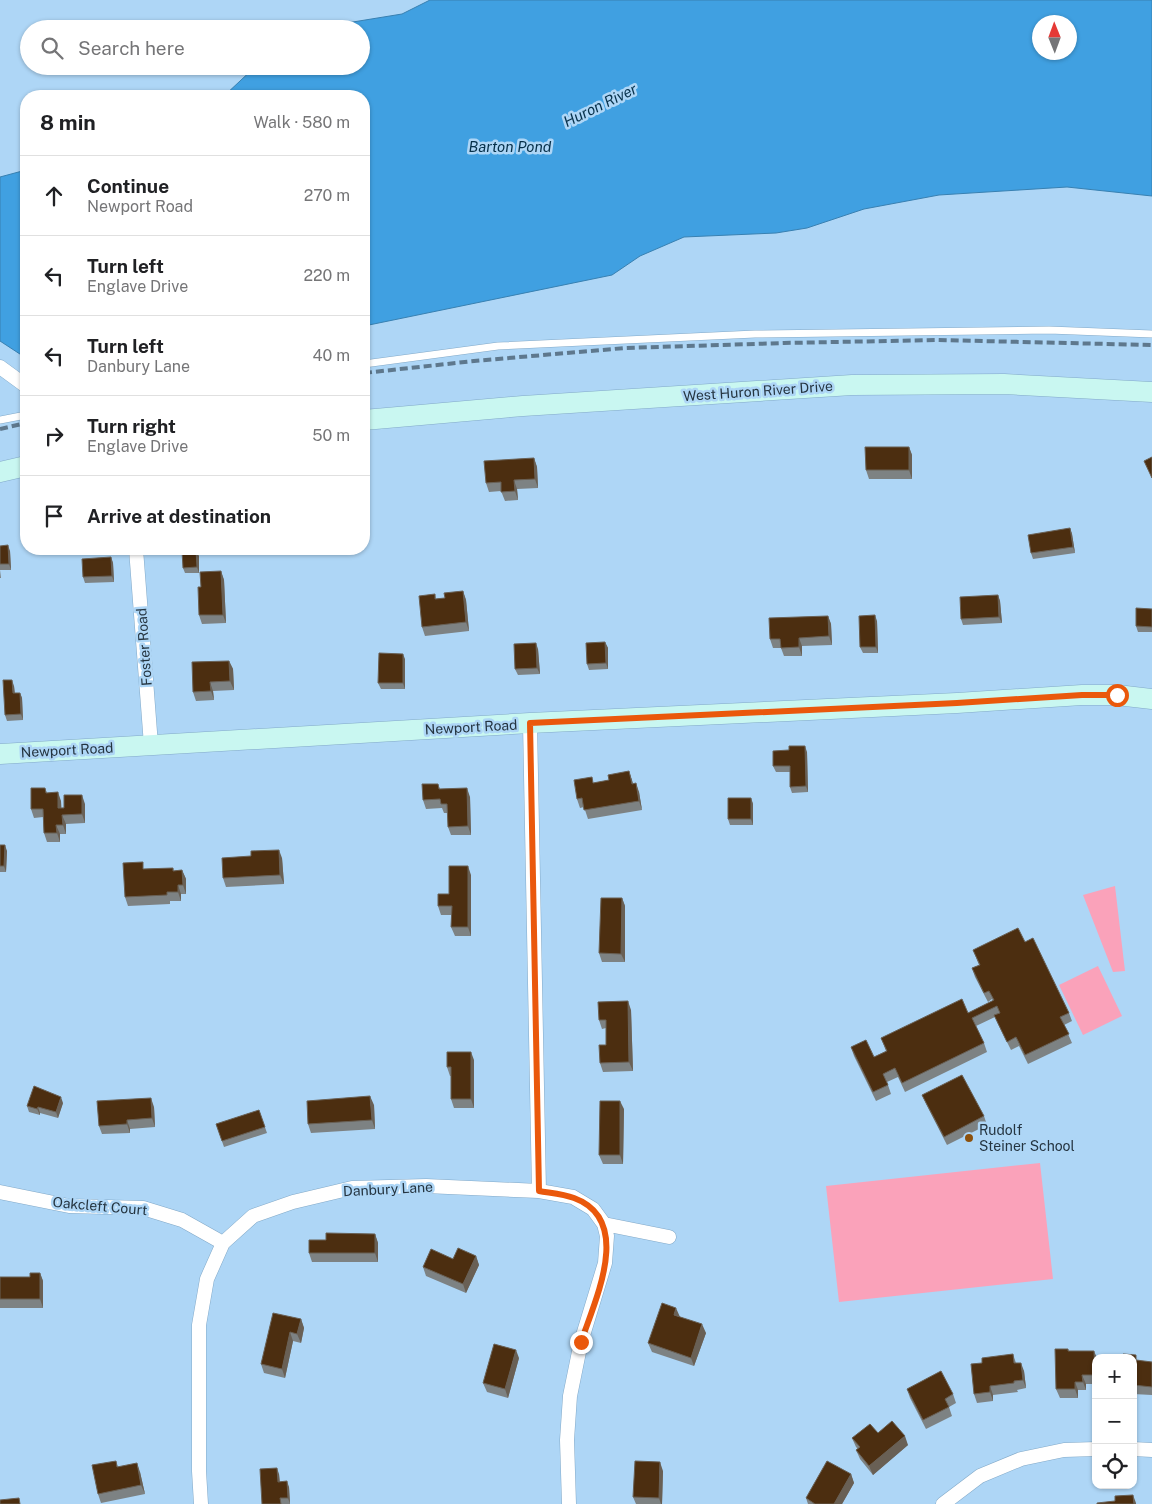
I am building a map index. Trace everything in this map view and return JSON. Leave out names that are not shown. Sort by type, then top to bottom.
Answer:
[{"type":"street","points":[[0,367],[20,382]]},
{"type":"street","name":"West Huron River Drive","points":[[370,419],[522,406],[852,385],[1004,384],[1152,392]]},
{"type":"street","points":[[0,472],[20,467]]},
{"type":"street","name":"Foster Road","points":[[136,555],[151,745]]},
{"type":"street","name":"Newport Road","points":[[0,754],[530,723],[957,703],[1082,695],[1117,695],[1152,699]]},
{"type":"street","points":[[530,723],[539,1191]]},
{"type":"street","name":"Danbury Lane","points":[[201,1504],[199,1471],[200,1325],[208,1280],[222,1243],[253,1216],[293,1202],[352,1188],[426,1186],[539,1191],[573,1197],[585,1203],[604,1224]]},
{"type":"street","name":"Oakcleft Court","points":[[0,1192],[69,1206],[143,1208],[182,1220],[222,1243]]},
{"type":"street","points":[[569,1504],[567,1440],[570,1396],[581,1342],[605,1263],[606,1236],[604,1224],[669,1237]]},
{"type":"street","points":[[943,1504],[980,1476],[1021,1459],[1064,1450],[1092,1449]]},
{"type":"street","points":[[1137,1450],[1152,1450]]},
{"type":"lane","points":[[370,363],[498,346],[746,335],[1049,330],[1152,334]]},
{"type":"lane","points":[[0,420],[20,416]]},
{"type":"shaded area","points":[[1115,886],[1125,971],[1113,972],[1083,895]]},
{"type":"shaded area","points":[[1098,966],[1122,1016],[1083,1035],[1059,985]]},
{"type":"shaded area","points":[[1040,1163],[1053,1279],[839,1302],[826,1186]]},
{"type":"water","name":"Barton Pond","points":[[430,0],[1152,0],[1152,196],[1067,187],[939,195],[864,209],[807,228],[776,233],[684,237],[640,256],[612,275],[370,325],[370,90],[230,90],[246,75],[370,75],[370,20],[365,20],[402,14]]},
{"type":"water","points":[[20,172],[20,354],[0,341],[0,177]]},
{"type":"building","points":[[865,447],[909,447],[909,470],[866,470]]},
{"type":"building","points":[[1152,457],[1152,478],[1144,461]]},
{"type":"building","points":[[534,458],[535,479],[514,480],[515,491],[501,492],[501,482],[486,483],[484,461]]},
{"type":"building","points":[[1070,528],[1073,547],[1031,553],[1028,535]]},
{"type":"building","points":[[8,545],[9,564],[0,564],[0,546]]},
{"type":"building","points":[[182,555],[196,555],[197,567],[183,568]]},
{"type":"building","points":[[111,557],[112,576],[83,577],[82,559]]},
{"type":"building","points":[[221,571],[223,615],[199,615],[198,587],[201,587],[200,572]]},
{"type":"building","points":[[463,591],[466,622],[422,627],[419,596],[435,594],[435,599],[445,598],[444,593]]},
{"type":"building","points":[[998,595],[999,617],[961,619],[960,597]]},
{"type":"building","points":[[1136,608],[1152,609],[1152,627],[1136,626]]},
{"type":"building","points":[[875,615],[876,647],[860,647],[859,616]]},
{"type":"building","points":[[828,616],[829,636],[799,638],[799,647],[781,648],[780,639],[770,639],[769,618]]},
{"type":"building","points":[[605,642],[606,663],[587,664],[586,643]]},
{"type":"building","points":[[536,643],[537,668],[515,669],[514,644]]},
{"type":"building","points":[[379,653],[403,654],[403,683],[378,683]]},
{"type":"building","points":[[229,661],[230,681],[210,682],[211,691],[193,692],[192,662]]},
{"type":"building","points":[[3,680],[12,680],[13,693],[20,693],[21,714],[5,715]]},
{"type":"building","points":[[789,746],[805,746],[806,786],[790,787],[790,766],[773,766],[773,751],[789,750]]},
{"type":"building","points":[[629,771],[632,784],[636,783],[639,801],[584,810],[582,798],[577,799],[574,780],[592,777],[593,783],[609,780],[608,775]]},
{"type":"building","points":[[422,784],[438,784],[439,789],[467,788],[468,826],[448,827],[447,804],[441,804],[440,799],[423,800]]},
{"type":"building","points":[[31,788],[45,788],[46,793],[58,792],[58,808],[64,808],[64,795],[82,795],[82,814],[62,815],[63,825],[56,825],[57,833],[44,833],[43,809],[31,809]]},
{"type":"building","points":[[728,798],[751,798],[751,819],[728,819]]},
{"type":"building","points":[[0,845],[5,845],[4,866],[0,866]]},
{"type":"building","points":[[279,850],[280,875],[223,878],[222,858],[251,856],[251,851]]},
{"type":"building","points":[[143,862],[143,869],[173,868],[173,871],[182,870],[183,885],[178,885],[178,892],[167,892],[167,895],[125,897],[123,863]]},
{"type":"building","points":[[449,866],[468,866],[468,927],[451,927],[452,906],[438,906],[438,894],[449,894]]},
{"type":"building","points":[[601,898],[622,898],[621,954],[599,953]]},
{"type":"building","points":[[1018,928],[1025,942],[1033,938],[1069,1013],[1060,1017],[1069,1034],[1025,1055],[1016,1037],[1007,1042],[994,1015],[1000,1013],[997,1006],[972,1018],[984,1043],[902,1083],[895,1068],[883,1074],[888,1085],[873,1092],[851,1047],[866,1040],[874,1057],[887,1051],[881,1038],[962,999],[968,1013],[994,1000],[989,991],[984,993],[972,968],[980,965],[973,950]]},
{"type":"building","points":[[628,1001],[629,1062],[600,1063],[599,1045],[606,1045],[606,1020],[599,1020],[598,1002]]},
{"type":"building","points":[[447,1052],[471,1052],[471,1099],[451,1099],[451,1067],[447,1067]]},
{"type":"building","points":[[962,1075],[984,1116],[944,1137],[922,1095]]},
{"type":"building","points":[[34,1086],[61,1097],[56,1112],[27,1106]]},
{"type":"building","points":[[370,1096],[372,1120],[308,1124],[307,1101]]},
{"type":"building","points":[[151,1098],[152,1118],[127,1120],[127,1124],[99,1126],[97,1101]]},
{"type":"building","points":[[600,1101],[620,1101],[620,1155],[599,1155]]},
{"type":"building","points":[[259,1110],[265,1127],[222,1141],[216,1124]]},
{"type":"building","points":[[326,1233],[375,1234],[375,1253],[309,1253],[309,1240],[326,1240]]},
{"type":"building","points":[[458,1248],[476,1256],[463,1284],[423,1267],[431,1249],[453,1259]]},
{"type":"building","points":[[30,1273],[40,1273],[40,1299],[0,1299],[0,1277],[30,1277]]},
{"type":"building","points":[[662,1303],[676,1308],[674,1315],[702,1324],[691,1358],[648,1343]]},
{"type":"building","points":[[273,1313],[301,1319],[297,1334],[290,1332],[282,1369],[261,1364]]},
{"type":"building","points":[[494,1344],[516,1350],[505,1389],[483,1383]]},
{"type":"building","points":[[1055,1349],[1094,1351],[1094,1354],[1092,1354],[1092,1375],[1082,1375],[1083,1382],[1075,1382],[1075,1389],[1056,1389]]},
{"type":"building","points":[[1013,1354],[1014,1363],[1021,1363],[1023,1380],[990,1386],[990,1392],[974,1394],[971,1364],[982,1363],[982,1358]]},
{"type":"building","points":[[1137,1360],[1152,1362],[1152,1387],[1137,1385]]},
{"type":"building","points":[[941,1371],[953,1394],[945,1399],[949,1407],[923,1420],[907,1389]]},
{"type":"building","points":[[892,1421],[905,1436],[869,1466],[856,1450],[860,1447],[852,1438],[870,1424],[878,1433]]},
{"type":"building","points":[[116,1461],[117,1467],[137,1463],[141,1485],[98,1494],[92,1465]]},
{"type":"building","points":[[635,1461],[660,1462],[659,1498],[633,1497]]},
{"type":"building","points":[[827,1461],[851,1474],[834,1504],[815,1504],[806,1498]]},
{"type":"building","points":[[277,1468],[278,1482],[287,1481],[288,1498],[280,1498],[281,1504],[262,1504],[260,1469]]},
{"type":"building","points":[[1133,1495],[1134,1504],[1097,1504],[1115,1501],[1115,1496]]},
{"type":"building","points":[[19,1498],[20,1504],[0,1504],[0,1500]]},
{"type":"railway","points":[[370,372],[625,348],[938,340],[1152,345]]},
{"type":"railway","points":[[0,429],[20,424]]},
{"type":"place","name":"Rudolf Steiner School","points":[[969,1138]]},
{"type":"route","points":[[581,1342],[605,1263],[607,1251],[606,1236],[604,1224],[600,1217],[585,1203],[573,1197],[539,1191],[530,723],[957,703],[1082,695],[1117,695]]},
{"type":"water label","name":"Huron River","points":[[600,105]]}]
